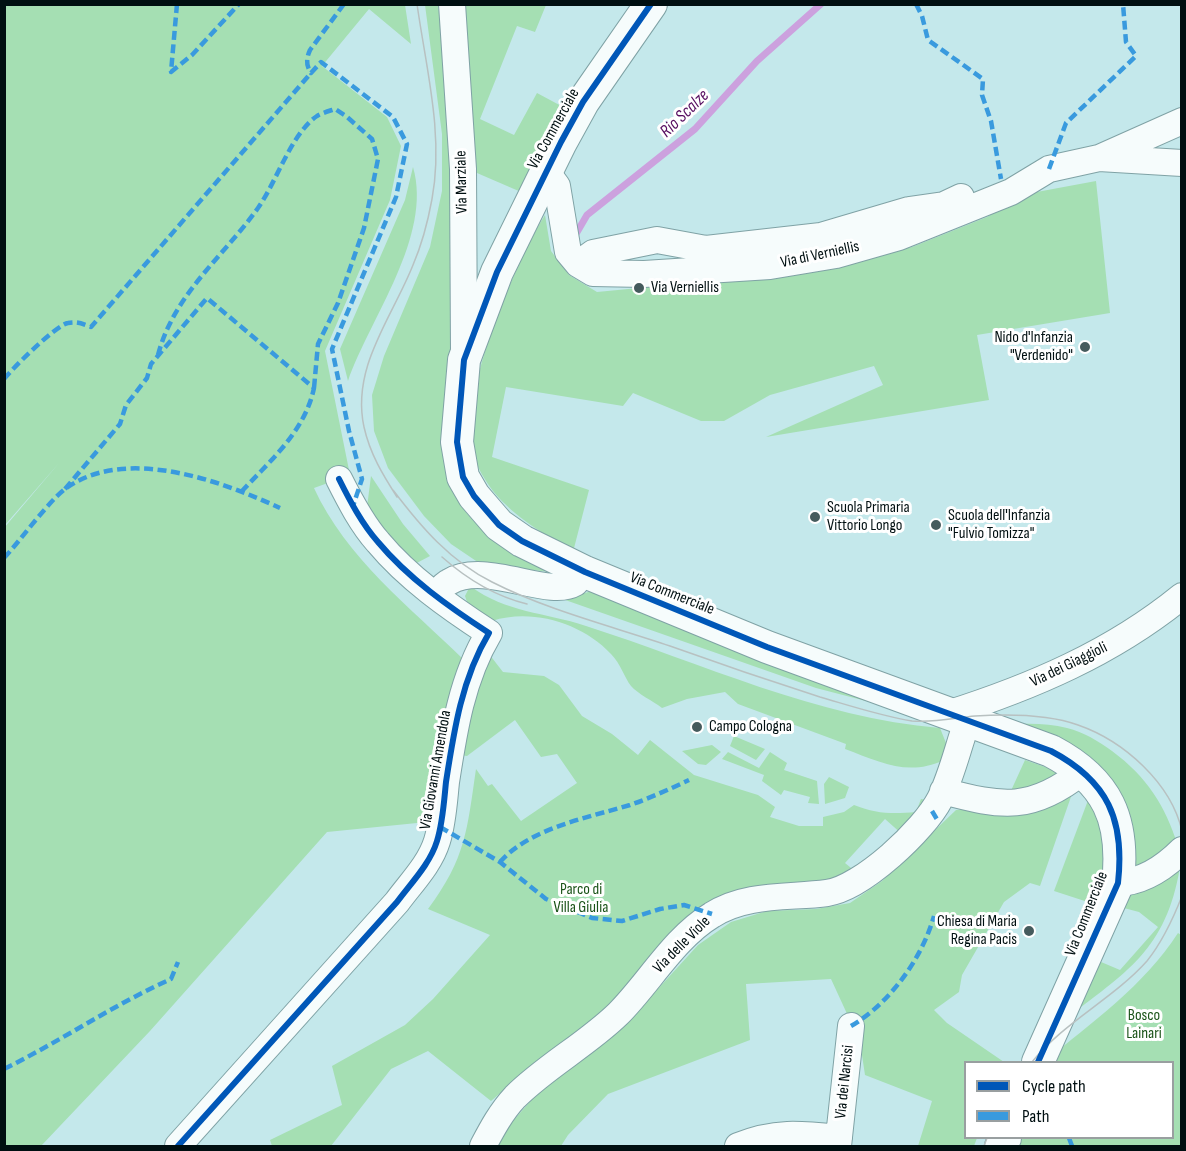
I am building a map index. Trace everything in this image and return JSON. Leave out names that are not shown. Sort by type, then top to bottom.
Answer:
[{"type":"main road","name":"Via Commerciale","points":[[651,4],[583,102],[546,171],[497,272],[464,360],[458,442],[463,477],[474,496],[499,525],[522,541],[585,572],[767,647],[1050,751],[1083,771],[1101,791],[1114,818],[1120,859],[1118,883],[1038,1061]]},
{"type":"street","name":"Via Marziale","points":[[452,4],[464,169],[464,360]]},
{"type":"street","name":"Via di Verniellis","points":[[546,171],[557,186],[568,252],[578,264],[593,253],[657,240],[706,249],[821,236],[909,210],[944,205],[1001,179],[1099,158],[1182,121]]},
{"type":"street","points":[[1099,158],[1182,163]]},
{"type":"street","name":"Via Giovanni Amendola","points":[[178,1146],[397,902],[428,862],[437,842],[452,746],[463,694],[475,656],[489,633],[436,595],[377,542],[353,506],[339,479]]},
{"type":"street","points":[[436,595],[449,582],[466,577],[505,577],[563,586],[575,583],[585,572]]},
{"type":"street","name":"Via dei Giaggioli","points":[[957,718],[1100,652],[1182,596]]},
{"type":"street","name":"Via delle Viole","points":[[483,1146],[497,1120],[515,1097],[616,1015],[675,949],[712,914],[763,898],[821,894],[847,888],[872,872],[910,836],[932,811],[943,791],[957,718]]},
{"type":"street","points":[[943,791],[989,804],[1010,805],[1060,789],[1083,771]]},
{"type":"street","points":[[1118,883],[1132,882],[1149,875],[1182,850]]},
{"type":"street","name":"Via dei Narcisi","points":[[745,1145],[767,1136],[796,1133],[838,1142],[850,1026]]},
{"type":"green space","points":[[5,5],[405,5],[411,44],[369,9],[322,66],[387,117],[401,146],[390,200],[325,351],[350,475],[314,488],[327,513],[361,559],[401,601],[464,660],[442,731],[427,822],[327,832],[150,1031],[41,1146],[5,1146],[4,528],[59,463],[5,525]]},
{"type":"green space","points":[[425,5],[438,5],[447,89],[451,215],[451,360],[448,428],[451,472],[456,492],[463,508],[471,518],[491,536],[550,572],[485,567],[451,544],[424,516],[388,468],[374,431],[372,395],[384,356],[430,247],[442,191],[442,134]]},
{"type":"green space","points":[[459,5],[546,5],[535,32],[517,26],[480,119],[514,135],[537,93],[565,108],[521,192],[470,170]]},
{"type":"green space","points":[[413,167],[417,193],[414,221],[407,248],[348,381],[340,349],[405,200]]},
{"type":"green space","points":[[1096,181],[1110,313],[977,335],[989,400],[766,437],[883,385],[874,366],[770,395],[724,421],[701,421],[633,393],[623,406],[506,387],[492,457],[589,490],[573,552],[531,525],[502,501],[493,491],[477,464],[473,455],[470,432],[480,368],[505,297],[545,215],[551,251],[569,275],[597,292],[774,275],[912,247],[987,217],[1026,194]]},
{"type":"green space","points":[[371,476],[403,524],[430,556],[413,565],[387,539],[367,507]]},
{"type":"green space","points":[[470,586],[512,607],[586,626],[805,701],[894,722],[940,728],[946,743],[944,760],[918,767],[882,763],[845,749],[846,744],[738,704],[725,692],[687,699],[662,708],[634,689],[614,658],[586,634],[556,621],[540,618],[507,617],[492,621],[468,605],[465,596]]},
{"type":"green space","points":[[591,591],[893,708],[816,688],[551,595],[573,597]]},
{"type":"green space","name":"Parco di Villa Giulia","points":[[489,654],[503,672],[544,676],[559,685],[582,716],[612,734],[638,755],[650,740],[694,775],[758,795],[775,807],[770,817],[799,826],[823,826],[823,817],[844,812],[854,805],[877,812],[908,813],[916,812],[921,799],[931,801],[903,835],[885,819],[845,863],[861,876],[734,899],[569,1047],[540,1059],[491,1101],[428,1051],[391,1069],[331,1146],[272,1146],[270,1140],[342,1105],[332,1066],[405,1025],[433,999],[490,935],[428,909],[441,891],[458,858],[467,827],[476,769],[488,786],[492,784],[521,821],[577,783],[557,754],[541,757],[515,720],[467,756],[460,755],[467,722]]},
{"type":"green space","points":[[990,723],[1058,726],[1091,737],[1124,761],[1145,782],[1161,805],[1178,846],[1126,875],[1115,803]]},
{"type":"green space","points":[[734,736],[765,749],[756,760],[730,746]]},
{"type":"green space","points":[[712,745],[721,752],[706,765],[698,764],[682,751]]},
{"type":"green space","points":[[728,752],[759,768],[770,752],[787,763],[784,770],[817,781],[819,804],[808,803],[810,797],[784,790],[781,795],[762,781],[764,775],[722,759]]},
{"type":"green space","points":[[1025,760],[1051,769],[1074,788],[1040,886],[1030,883],[1004,902],[962,975],[959,992],[934,1010],[947,1023],[1003,1061],[964,1061],[964,1139],[977,1139],[974,1146],[918,1146],[932,1101],[865,1075],[860,1042],[831,979],[746,984],[750,1040],[608,1094],[568,1135],[561,1146],[497,1146],[506,1129],[540,1090],[603,1041],[645,1003],[698,945],[731,922],[767,911],[816,909],[850,903],[882,881],[956,810],[1004,806]]},
{"type":"green space","points":[[829,777],[849,787],[845,798],[825,804],[824,784]]},
{"type":"green space","points":[[1090,795],[1110,854],[1097,905],[1054,891]]},
{"type":"green space","points":[[1180,867],[1174,896],[1165,920],[1153,940],[1124,973],[1063,1021],[1094,959],[1120,970],[1158,927],[1139,912],[1120,907],[1127,889]]},
{"type":"green space","name":"Bosco Lainari","points":[[1178,933],[1181,935],[1181,1146],[1011,1146],[1014,1139],[1174,1139],[1174,1061],[1045,1061],[1098,1018],[1150,970]]},
{"type":"waterway","name":"Rio Scalze","points":[[573,239],[587,215],[695,129],[757,61],[821,4]]},
{"type":"tram line","points":[[397,497],[373,455],[364,427],[362,405],[363,384],[368,363],[416,257],[432,199],[436,151],[435,126],[417,4]]},
{"type":"tram line","points":[[393,490],[437,542],[463,564],[492,582],[557,609],[801,691],[889,716],[912,721],[936,721],[975,716],[1027,716],[1066,721],[1095,732],[1128,753],[1143,766],[1168,796],[1182,831]]},
{"type":"tram line","points":[[442,557],[482,586],[503,597],[527,604]]},
{"type":"tram line","points":[[1033,1061],[1073,1022],[1134,975],[1147,961],[1167,930],[1182,896]]},
{"type":"tram line","points":[[984,1146],[987,1139]]},
{"type":"marked path","points":[[177,4],[171,72],[192,55],[239,4]]},
{"type":"marked path","points":[[344,4],[310,50],[307,62],[309,70],[311,73],[321,62],[393,117],[407,144],[396,197],[332,349],[349,431],[362,479],[353,506]]},
{"type":"marked path","points":[[916,4],[922,16],[928,40],[983,79],[982,95],[991,121],[1001,179]]},
{"type":"marked path","points":[[1049,169],[1066,123],[1136,56],[1126,42],[1123,4]]},
{"type":"marked path","points":[[4,379],[35,348],[62,326],[74,322],[91,327],[311,73]]},
{"type":"marked path","points":[[158,355],[175,313],[201,277],[258,208],[299,134],[317,116],[335,109],[372,139],[378,159],[364,228],[338,303],[318,344],[314,388]]},
{"type":"marked path","points":[[65,489],[120,424],[126,405],[147,378],[151,364],[207,298],[314,388],[310,404],[286,444],[242,491]]},
{"type":"marked path","points":[[4,558],[65,489],[89,476],[116,470],[144,469],[173,472],[230,487],[280,508]]},
{"type":"marked path","points":[[500,862],[512,850],[543,832],[630,805],[689,780]]},
{"type":"marked path","points":[[932,811],[938,821]]},
{"type":"marked path","points":[[440,827],[500,862],[546,899],[592,918],[622,921],[660,909],[684,905],[712,914]]},
{"type":"marked path","points":[[851,1026],[878,1006],[902,979],[921,948],[934,916]]},
{"type":"marked path","points":[[4,1069],[128,1000],[171,979],[178,962]]},
{"type":"marked path","points":[[1069,1139],[1072,1146]]},
{"type":"cycle path","points":[[651,4],[583,102],[497,272],[464,360],[457,442],[463,477],[474,496],[499,525],[522,541],[585,572],[767,647],[1051,751],[1086,775],[1099,789],[1115,821],[1119,860],[1118,883],[1038,1061]]},
{"type":"cycle path","points":[[178,1146],[397,902],[430,858],[441,826],[446,782],[460,705],[472,668],[489,633],[459,613],[402,568],[372,535],[339,479]]},
{"type":"place","name":"Via Verniellis","points":[[639,288]]},
{"type":"place","name":"Nido d'Infanzia \"Verdenido\"","points":[[1085,347]]},
{"type":"place","name":"Scuola Primaria Vittorio Longo","points":[[815,517]]},
{"type":"place","name":"Scuola dell'Infanzia \"Fulvio Tomizza\"","points":[[936,525]]},
{"type":"place","name":"Campo Cologna","points":[[697,727]]},
{"type":"place","name":"Chiesa di Maria Regina Pacis","points":[[1029,931]]}]
